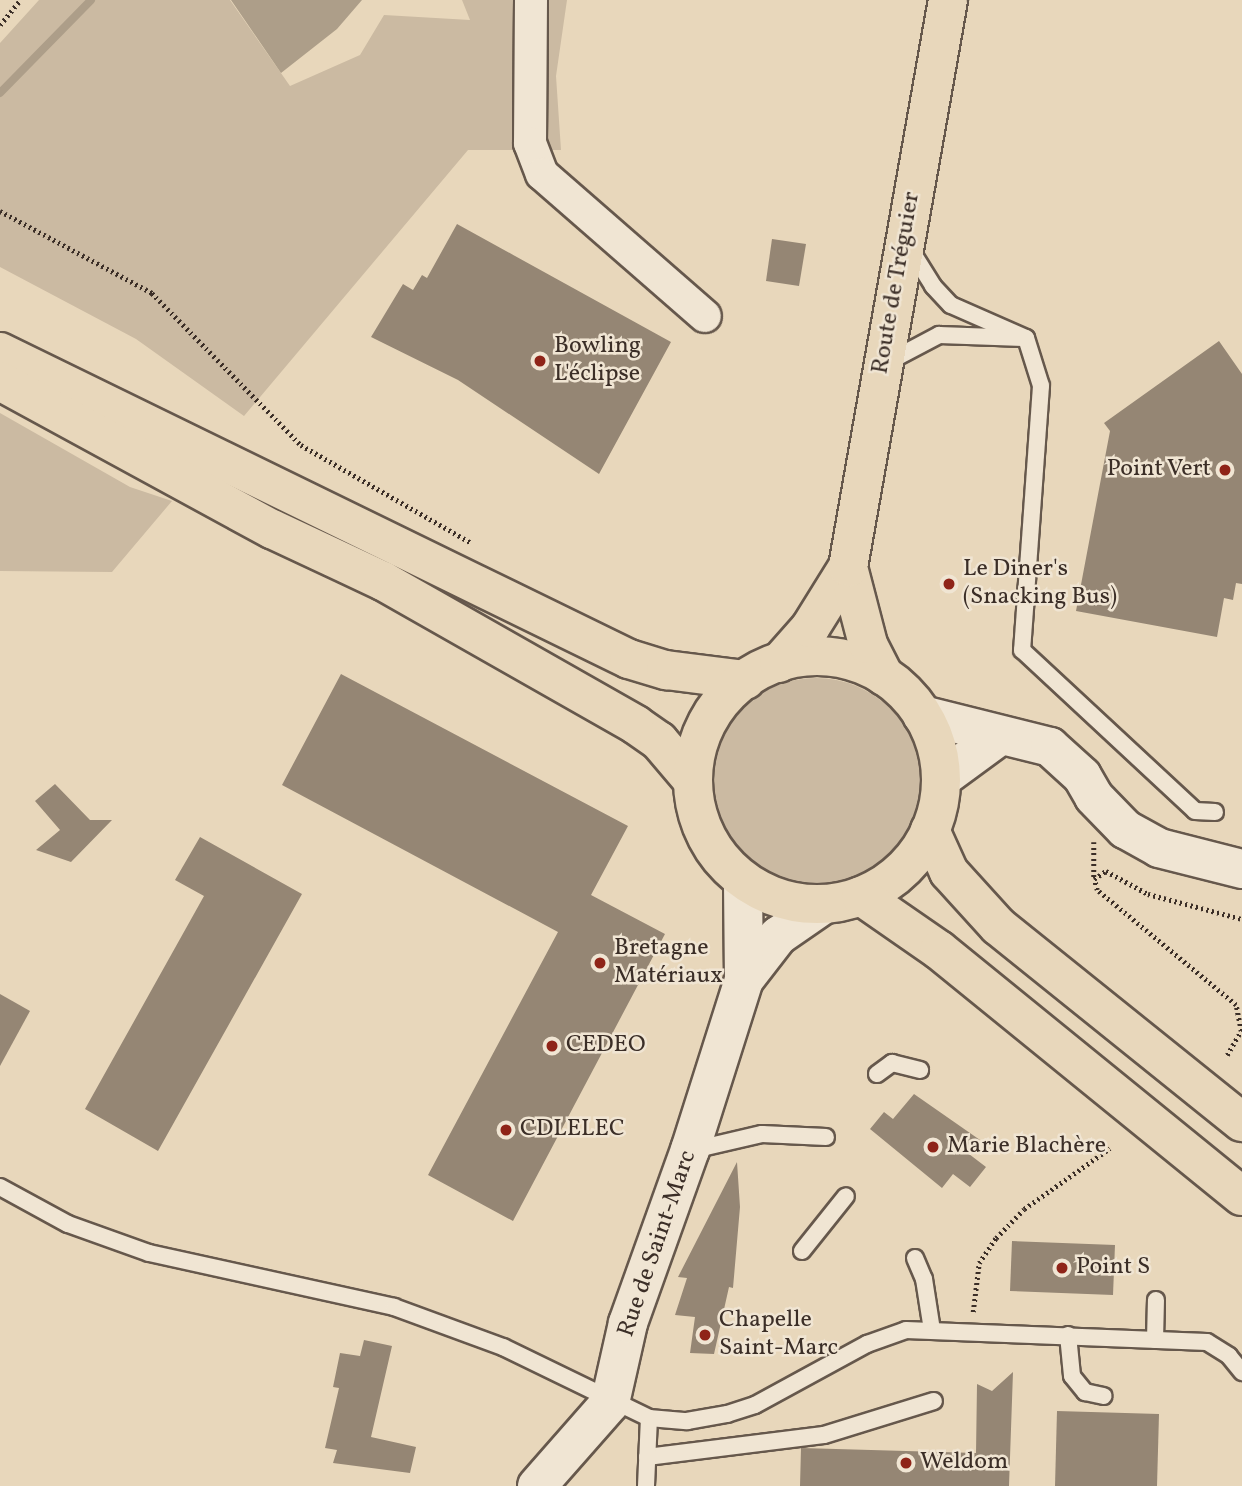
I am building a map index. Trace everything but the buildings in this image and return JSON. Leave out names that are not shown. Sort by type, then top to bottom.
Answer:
[{"type":"main road","name":"Route de Tréguier","points":[[848,567],[948,0]]},
{"type":"main road","points":[[0,352],[629,659],[666,670],[745,680]]},
{"type":"main road","points":[[0,381],[272,529],[383,581],[636,724],[659,741],[693,781],[706,836],[744,880],[782,899],[824,904],[861,896],[908,865],[930,830],[941,779],[934,739],[922,715],[884,676],[868,644],[848,567]]},
{"type":"main road","points":[[779,663],[810,628],[848,567]]},
{"type":"main road","points":[[693,781],[707,724],[745,680],[779,663],[827,657],[851,661],[884,676]]},
{"type":"main road","points":[[922,715],[1050,747],[1082,776],[1094,797],[1125,829],[1159,848],[1242,869]]},
{"type":"main road","points":[[941,779],[1001,735]]},
{"type":"main road","points":[[930,830],[949,872],[998,926],[1242,1122]]},
{"type":"main road","name":"Rue de Saint-Marc","points":[[537,1486],[610,1403],[628,1323],[690,1150],[744,980],[744,880]]},
{"type":"main road","points":[[861,896],[939,950],[1242,1196]]},
{"type":"main road","name":"Rue de Saint-Marc","points":[[744,980],[778,936],[824,904]]},
{"type":"street","points":[[531,0],[530,143],[542,174],[705,316]]},
{"type":"lane","points":[[906,237],[918,265],[951,305],[1026,338],[1041,386],[1022,650],[1195,811],[1215,812]]},
{"type":"lane","points":[[883,364],[939,335],[1026,338]]},
{"type":"lane","points":[[877,1074],[892,1063],[920,1070]]},
{"type":"lane","points":[[690,1150],[762,1134],[826,1137]]},
{"type":"lane","points":[[0,1188],[68,1224],[149,1253],[394,1307],[503,1347],[610,1403],[649,1418],[687,1421],[727,1414],[755,1405],[867,1344],[906,1330],[1207,1342],[1229,1356],[1242,1372]]},
{"type":"lane","points":[[802,1251],[846,1196]]},
{"type":"lane","points":[[915,1258],[924,1279],[932,1330]]},
{"type":"lane","points":[[1155,1339],[1156,1300]]},
{"type":"lane","points":[[1068,1335],[1072,1376],[1085,1392],[1104,1396]]},
{"type":"lane","points":[[647,1457],[824,1435],[934,1401]]},
{"type":"lane","points":[[646,1486],[649,1418]]},
{"type":"path","points":[[0,25],[20,0]]},
{"type":"path","points":[[0,211],[152,293],[300,445],[478,547]]},
{"type":"path","points":[[1227,1055],[1241,1031],[1236,1005],[1097,890],[1094,879],[1106,871],[1148,894],[1242,919]]},
{"type":"path","points":[[974,1331],[972,1293],[979,1263],[996,1238],[1024,1209],[1111,1148]]},
{"type":"shaded area","points":[[39,0],[230,0],[290,86],[360,55],[384,15],[470,20],[462,0],[567,0],[556,76],[561,150],[468,150],[244,416],[136,339],[0,267],[0,43]]},
{"type":"shaded area","points":[[231,0],[362,0],[337,29],[281,73]]},
{"type":"shaded area","points":[[0,413],[130,487],[172,501],[112,572],[0,571]]},
{"type":"shaded area","points":[[816,678],[856,686],[890,709],[913,743],[921,783],[913,823],[890,857],[856,880],[816,888],[776,880],[742,857],[719,823],[711,783],[719,743],[742,709],[776,686]]},
{"type":"waterway","points":[[0,93],[91,0]]},
{"type":"place","name":"Bowling L'éclipse","points":[[540,361]]},
{"type":"place","name":"Point Vert","points":[[1225,470]]},
{"type":"place","name":"Le Diner's (Snacking Bus)","points":[[949,584]]},
{"type":"place","name":"Bretagne Matériaux","points":[[600,963]]},
{"type":"place","name":"CEDEO","points":[[552,1046]]},
{"type":"place","name":"CDLELEC","points":[[506,1130]]},
{"type":"place","name":"Marie Blachère","points":[[933,1147]]},
{"type":"place","name":"Point S","points":[[1062,1268]]},
{"type":"place","name":"Chapelle Saint-Marc","points":[[705,1335]]},
{"type":"place","name":"Weldom","points":[[906,1463]]}]
